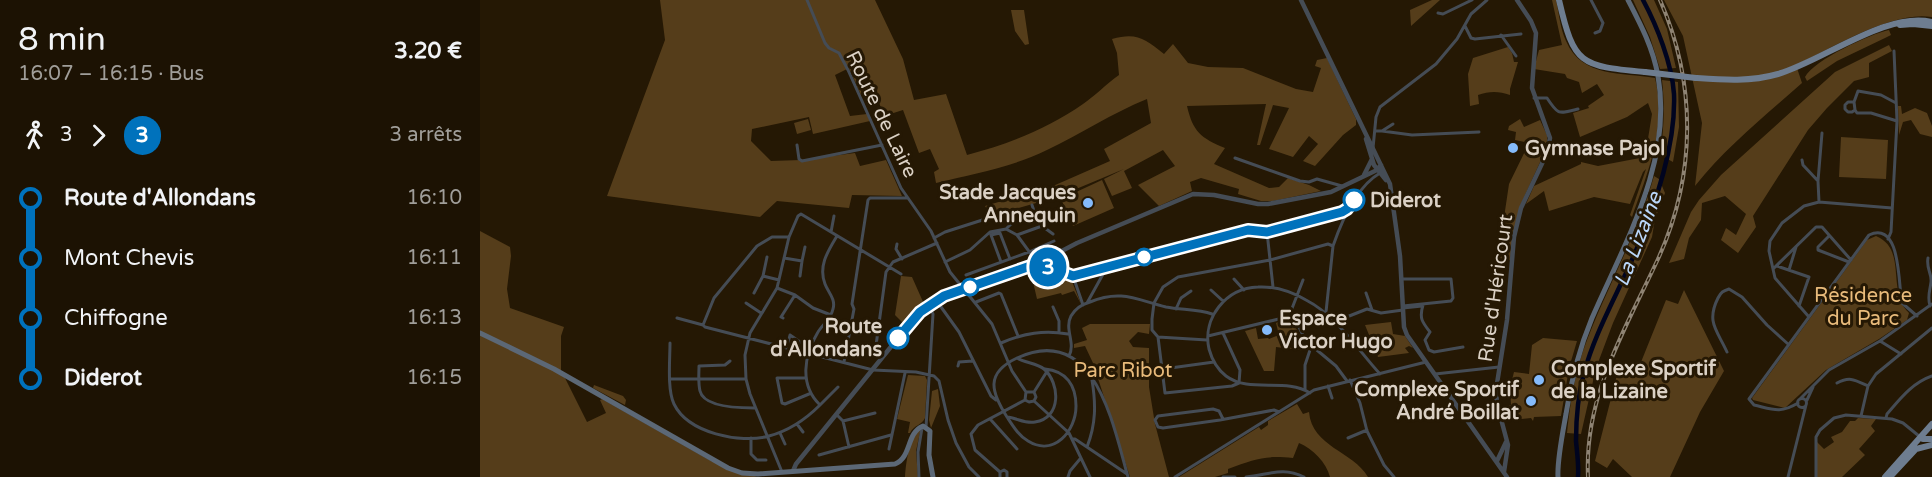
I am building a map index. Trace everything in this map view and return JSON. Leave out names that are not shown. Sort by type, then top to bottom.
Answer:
[{"type":"main road","points":[[1559,0],[1569,38],[1579,55],[1598,66],[1696,78],[1745,80],[1780,74],[1899,21],[1912,19],[1932,22]]},
{"type":"main road","points":[[1558,476],[1569,393],[1578,356],[1592,318],[1629,237],[1652,172],[1659,140],[1661,105],[1658,76],[1647,38],[1628,0]]},
{"type":"main road","points":[[1870,33],[1899,25],[1932,26]]},
{"type":"main road","points":[[480,333],[554,369],[728,468],[742,473],[759,476],[793,471],[895,464],[902,461],[906,455],[915,431],[924,427],[930,434],[929,455],[933,477]]},
{"type":"main road","points":[[1888,477],[1932,426]]},
{"type":"main road","points":[[1922,438],[1931,443]]},
{"type":"main road","points":[[1888,477],[1916,449],[1931,443]]},
{"type":"street","name":"Route de Laire","points":[[807,0],[825,43],[839,53],[848,70],[907,198],[937,243],[950,272],[992,324],[1008,362],[1026,392]]},
{"type":"street","points":[[1301,0],[1380,162],[1392,193],[1404,327],[1421,355],[1506,474]]},
{"type":"street","points":[[1438,13],[1443,14],[1472,0]]},
{"type":"street","points":[[1392,193],[1372,159],[1371,146],[1376,133],[1378,112],[1386,100],[1436,64],[1450,49],[1471,14],[1487,0]]},
{"type":"street","points":[[1517,0],[1536,33],[1532,80],[1534,98],[1547,98],[1555,111],[1560,113],[1578,109]]},
{"type":"street","points":[[1591,0],[1604,23],[1600,31],[1595,33]]},
{"type":"street","points":[[1465,26],[1471,38],[1521,34]]},
{"type":"street","points":[[1501,35],[1516,56]]},
{"type":"street","points":[[1888,239],[1892,232],[1898,121],[1894,51]]},
{"type":"street","points":[[1855,110],[1854,102],[1858,91],[1881,95],[1896,103]]},
{"type":"street","name":"Rue d'Héricourt","points":[[1497,461],[1503,456],[1506,442],[1496,399],[1507,320],[1514,237],[1521,208],[1547,153],[1550,138],[1548,128],[1534,98]]},
{"type":"street","points":[[1854,102],[1848,102],[1845,109],[1848,112],[1855,110],[1898,121]]},
{"type":"street","points":[[1376,133],[1393,124]]},
{"type":"street","points":[[1382,131],[1413,135],[1479,132]]},
{"type":"street","points":[[1819,202],[1818,181],[1822,133]]},
{"type":"street","points":[[797,145],[799,159],[802,161],[882,145]]},
{"type":"street","points":[[1235,158],[1300,181],[1309,182],[1317,179],[1343,187]]},
{"type":"street","points":[[1372,159],[1380,162]]},
{"type":"street","points":[[1364,175],[1372,159]]},
{"type":"street","points":[[1802,160],[1803,165],[1818,181]]},
{"type":"street","points":[[1326,312],[1333,246],[1347,209],[1371,175],[1378,171],[1380,162]]},
{"type":"street","points":[[1369,166],[1371,175]]},
{"type":"street","points":[[793,471],[796,464],[911,322],[936,300],[1039,263],[1077,243],[1193,194],[1268,204],[1331,192],[1364,175],[1371,175]]},
{"type":"street","points":[[844,362],[854,309],[852,304],[868,200],[870,198],[907,198]]},
{"type":"street","points":[[1809,317],[1774,278],[1769,251],[1770,241],[1782,223],[1804,206],[1819,202],[1892,208]]},
{"type":"street","points":[[1006,229],[1011,224],[1035,214],[1032,205]]},
{"type":"street","points":[[945,262],[964,254],[990,232],[1006,229],[1017,235],[1039,263],[1073,276],[1248,230],[1267,232],[1347,209]]},
{"type":"street","points":[[782,472],[754,408],[746,379],[745,355],[748,338],[777,288],[789,237],[798,216],[801,214],[901,274]]},
{"type":"street","points":[[831,232],[834,216]]},
{"type":"street","points":[[934,238],[945,232],[998,216]]},
{"type":"street","points":[[1017,235],[1042,226],[1053,234]]},
{"type":"street","points":[[1773,269],[1816,226],[1822,228],[1850,261]]},
{"type":"street","points":[[1267,232],[1273,288]]},
{"type":"street","points":[[1001,262],[991,236],[995,234],[1000,233],[1010,259]]},
{"type":"street","points":[[1806,403],[1786,410],[1776,410],[1754,405],[1749,399],[1869,235],[1877,233],[1888,239],[1897,259],[1902,303],[1917,316]]},
{"type":"street","points":[[820,405],[809,394],[805,378],[810,351],[818,332],[831,315],[834,302],[822,274],[823,262],[837,236]]},
{"type":"street","points":[[1829,236],[1818,247],[1818,250],[1850,261]]},
{"type":"street","points":[[703,325],[714,298],[757,246],[772,237],[789,237]]},
{"type":"street","points":[[966,275],[1054,241]]},
{"type":"street","points":[[881,359],[875,353],[886,272],[893,262],[937,243]]},
{"type":"street","points":[[897,244],[896,249],[902,258]]},
{"type":"street","points":[[1239,383],[1233,386],[1165,393],[1158,337],[1152,330],[1154,303],[1163,287],[1178,277],[1270,260],[1328,244],[1333,246]]},
{"type":"street","points":[[1789,270],[1796,245]]},
{"type":"street","points":[[800,276],[805,247]]},
{"type":"street","points":[[754,293],[763,276],[767,257]]},
{"type":"street","points":[[784,258],[802,261]]},
{"type":"street","points":[[1803,421],[1799,405],[1800,399],[1829,370],[1881,341],[1931,305],[1928,297],[1931,282],[1927,267],[1928,258]]},
{"type":"street","points":[[1777,266],[1809,277],[1799,306]]},
{"type":"street","points":[[1069,356],[1072,346],[1068,334],[1069,322],[1072,315],[1085,304],[1107,267]]},
{"type":"street","points":[[763,276],[779,280]]},
{"type":"street","points":[[1073,276],[1085,304]]},
{"type":"street","points":[[1234,279],[1244,290]]},
{"type":"street","points":[[1335,322],[1363,310],[1372,309],[1381,313],[1451,301],[1453,298],[1451,279],[1401,279]]},
{"type":"street","points":[[1284,318],[1291,311],[1303,280]]},
{"type":"street","points":[[1309,394],[1305,390],[1286,386],[1239,383],[1227,377],[1214,362],[1208,338],[1212,314],[1223,302],[1244,290],[1259,286],[1297,296],[1326,312],[1380,374]]},
{"type":"street","points":[[777,288],[831,315]]},
{"type":"street","points":[[1727,352],[1712,321],[1713,310],[1720,294],[1729,289],[1742,297],[1788,344]]},
{"type":"street","points":[[1211,290],[1223,302]]},
{"type":"street","points":[[1176,309],[1181,298],[1191,291]]},
{"type":"street","points":[[1366,293],[1372,309]]},
{"type":"street","points":[[976,302],[1001,294],[1018,336]]},
{"type":"street","points":[[783,318],[781,317],[795,295]]},
{"type":"street","points":[[1085,304],[1105,297],[1121,295],[1176,309],[1212,314]]},
{"type":"street","points":[[936,300],[959,332],[992,396],[997,401]]},
{"type":"street","points":[[746,303],[761,314]]},
{"type":"street","points":[[919,477],[918,455],[924,427],[930,374],[933,314],[929,305]]},
{"type":"street","points":[[1423,305],[1420,317],[1422,324],[1430,332],[1425,340],[1429,350],[1434,352],[1463,347]]},
{"type":"street","points":[[1053,307],[1059,321],[1059,332]]},
{"type":"street","points":[[1291,311],[1294,321],[1311,347],[1336,366],[1348,381],[1360,403],[1367,430],[1384,465],[1394,477]]},
{"type":"street","points":[[677,318],[787,348],[810,351],[873,370],[930,374],[939,381],[956,443],[969,467],[979,477]]},
{"type":"street","points":[[1158,337],[1208,338],[1284,318],[1294,321]]},
{"type":"street","points":[[1861,416],[1868,386],[1876,374],[1932,328]]},
{"type":"street","points":[[1001,344],[1018,336],[1041,331],[1068,334]]},
{"type":"street","points":[[1223,333],[1240,370],[1239,383]]},
{"type":"street","points":[[787,348],[790,335],[810,351]]},
{"type":"street","points":[[1881,341],[1901,354]]},
{"type":"street","points":[[670,344],[672,401],[686,418],[714,433],[751,438],[780,433],[820,405],[838,387]]},
{"type":"street","points":[[1305,390],[1305,365],[1311,347]]},
{"type":"street","points":[[1017,358],[1045,371],[1057,371],[1063,374],[1073,388],[1076,409],[1069,433],[1054,444],[1035,445],[1024,439],[997,401],[993,388],[995,377],[1008,362],[1017,358],[1027,354],[1056,351],[1078,362],[1102,394],[1127,476]]},
{"type":"street","points":[[1419,364],[1421,355]]},
{"type":"street","points":[[958,366],[959,362],[973,360]]},
{"type":"street","points":[[730,361],[725,365],[699,366],[702,396],[728,408],[754,408]]},
{"type":"street","points":[[1162,369],[1214,362]]},
{"type":"street","points":[[1175,477],[1309,394],[1328,386],[1426,362]]},
{"type":"street","points":[[1419,364],[1434,371],[1499,367]]},
{"type":"street","points":[[1034,401],[1036,397],[1034,392],[1045,371]]},
{"type":"street","points":[[1007,417],[1033,423],[1044,420],[1050,415],[1056,402],[1056,392],[1045,371]]},
{"type":"street","points":[[889,449],[904,373]]},
{"type":"street","points":[[1886,418],[1907,391],[1920,381],[1932,376]]},
{"type":"street","points":[[805,378],[777,378],[782,403],[785,404],[809,394]]},
{"type":"street","points":[[1087,447],[1095,420],[1092,378]]},
{"type":"street","points":[[1836,383],[1849,378],[1868,386]]},
{"type":"street","points":[[670,379],[746,379]]},
{"type":"street","points":[[1788,477],[1806,403],[1817,381]]},
{"type":"street","points":[[1328,386],[1332,398]]},
{"type":"street","points":[[1025,400],[1026,392],[1034,392]]},
{"type":"street","points":[[1800,399],[1806,403]]},
{"type":"street","points":[[1007,477],[1006,471],[1000,475],[982,458],[975,450],[971,438],[975,428],[1025,400],[1034,401],[1069,433],[1090,477]]},
{"type":"street","points":[[1223,419],[1219,411],[1213,409],[1158,416],[1155,420],[1158,427],[1163,428],[1223,419],[1274,410],[1279,412]]},
{"type":"street","points":[[843,421],[875,412]]},
{"type":"street","points":[[836,414],[843,421],[849,447]]},
{"type":"street","points":[[1816,477],[1815,447],[1820,430],[1827,422],[1840,416],[1886,418],[1903,422],[1922,438]]},
{"type":"street","points":[[992,420],[1017,449]]},
{"type":"street","points":[[797,423],[803,432]]},
{"type":"street","points":[[1348,438],[1367,430]]},
{"type":"street","points":[[780,433],[785,444]]},
{"type":"street","points":[[819,455],[891,435]]},
{"type":"street","points":[[751,438],[752,454],[757,460],[766,459]]},
{"type":"street","points":[[1072,439],[1127,476]]},
{"type":"street","points":[[1492,454],[1503,456],[1506,474]]},
{"type":"street","points":[[1068,477],[1080,459]]},
{"type":"street","points":[[1246,477],[1284,471],[1295,472],[1304,477]]},
{"type":"street","points":[[1223,477],[1235,477]]},
{"type":"green space","points":[[660,0],[875,0],[903,59],[914,100],[946,94],[967,155],[1027,135],[1056,121],[1087,101],[1119,75],[1117,53],[1112,39],[1128,36],[1146,41],[1164,54],[1173,44],[1188,63],[1208,67],[1243,68],[1296,89],[1313,92],[1321,68],[1315,66],[1317,60],[1327,58],[1356,119],[1356,125],[1343,135],[1315,166],[1303,161],[1318,144],[1309,136],[1293,157],[1269,149],[1289,108],[1273,105],[1260,145],[1257,145],[1266,104],[1187,106],[1192,122],[1199,133],[1225,148],[1214,164],[1269,188],[1279,187],[1288,178],[1321,191],[1273,201],[1261,201],[1238,194],[1239,189],[1201,178],[1190,182],[1192,191],[1159,206],[1138,185],[1175,166],[1163,150],[1124,171],[1132,188],[1112,196],[1104,179],[1124,169],[1057,197],[991,216],[985,206],[1053,186],[1110,161],[1104,149],[1151,123],[1147,99],[1034,156],[992,170],[936,183],[934,172],[939,169],[930,149],[919,153],[903,110],[884,116],[874,89],[861,95],[849,68],[835,75],[850,116],[867,114],[870,121],[813,134],[809,117],[752,129],[751,141],[771,161],[801,160],[855,153],[860,166],[886,160],[902,196],[852,195],[849,208],[777,201],[760,217],[607,196],[665,40]]},
{"type":"green space","points":[[1432,0],[1440,0],[1411,26],[1410,10]]},
{"type":"green space","points":[[1552,0],[1556,0],[1566,41],[1582,62],[1604,71],[1655,78],[1659,115],[1657,132],[1649,166],[1632,217],[1630,215],[1646,169],[1630,204],[1594,197],[1549,211],[1544,191],[1526,204],[1534,186],[1581,162],[1598,166],[1645,157],[1652,114],[1648,103],[1627,117],[1580,137],[1573,113],[1589,108],[1588,106],[1604,95],[1597,84],[1582,93],[1579,82],[1567,78],[1565,74],[1534,69],[1539,50],[1562,45]]},
{"type":"green space","points":[[1633,0],[1654,0],[1667,29],[1676,68],[1660,69],[1650,37]]},
{"type":"green space","points":[[1664,0],[1932,0],[1932,17],[1916,16],[1881,25],[1796,65],[1802,83],[1733,145],[1695,186],[1702,123],[1683,36]]},
{"type":"green space","points":[[1011,10],[1024,10],[1029,44],[1025,45],[1015,31]]},
{"type":"green space","points":[[1889,30],[1891,35],[1837,61],[1807,81],[1805,77],[1819,63],[1856,42]]},
{"type":"green space","points":[[1889,45],[1892,51],[1869,63],[1869,77],[1854,81],[1808,130],[1753,216],[1756,227],[1738,253],[1721,240],[1726,228],[1736,235],[1746,214],[1725,196],[1702,203],[1701,220],[1689,238],[1684,259],[1669,263],[1691,212],[1721,175],[1835,72]]},
{"type":"green space","points":[[1508,47],[1514,62],[1518,62],[1510,95],[1494,92],[1478,95],[1479,104],[1470,106],[1468,74],[1473,58]]},
{"type":"green space","points":[[1662,80],[1678,82],[1679,127],[1673,162],[1660,155],[1664,118]]},
{"type":"green space","points":[[1898,106],[1901,106],[1902,114],[1915,108],[1927,113],[1932,126],[1932,137],[1920,134],[1911,120],[1903,122],[1899,135]]},
{"type":"green space","points":[[808,119],[811,130],[797,134],[794,123]]},
{"type":"green space","points":[[1520,119],[1524,127],[1540,120],[1547,135],[1547,147],[1520,206],[1510,260],[1498,258],[1509,184],[1529,143],[1515,140],[1516,132],[1508,130],[1509,126]]},
{"type":"green space","points":[[1841,137],[1888,140],[1886,179],[1839,177]]},
{"type":"green space","points":[[1654,176],[1659,179],[1665,193],[1655,219],[1652,237],[1613,323],[1596,368],[1581,434],[1567,433],[1577,371],[1583,351],[1639,221]]},
{"type":"green space","name":"Stade Jacques Annequin","points":[[1102,180],[1114,208],[1073,226],[1061,199]]},
{"type":"green space","points":[[480,231],[510,247],[507,289],[510,308],[564,327],[561,336],[561,375],[565,378],[587,422],[606,413],[600,400],[602,399],[711,461],[757,477],[480,477]]},
{"type":"green space","name":"Résidence du Parc","points":[[1876,236],[1886,242],[1891,251],[1899,294],[1902,304],[1909,313],[1907,320],[1826,370],[1785,408],[1753,400],[1752,398],[1867,240]]},
{"type":"green space","points":[[1038,265],[1071,279],[1081,304],[1074,291],[1037,299],[1030,269]]},
{"type":"green space","points":[[901,276],[912,277],[924,304],[904,324],[895,315]]},
{"type":"green space","points":[[1684,290],[1724,371],[1700,412],[1670,477],[1632,477],[1613,459],[1607,468],[1595,461],[1618,371],[1619,368],[1637,372],[1666,300],[1678,304]]},
{"type":"green space","points":[[1286,321],[1294,326],[1308,347],[1307,351],[1276,347],[1274,371],[1264,371],[1245,331],[1256,328],[1258,339],[1269,339],[1279,335],[1276,323]]},
{"type":"green space","points":[[1391,322],[1393,334],[1405,336],[1413,348],[1409,346],[1405,348],[1409,353],[1378,357],[1365,325]]},
{"type":"green space","name":"Parc Ribot","points":[[1090,324],[1150,324],[1149,334],[1138,332],[1129,341],[1133,347],[1149,348],[1149,387],[1155,424],[1169,477],[1130,477],[1093,363],[1085,346],[1074,348],[1074,344],[1087,340],[1082,328]]},
{"type":"green space","name":"Complexe Sportif de la Lizaine","points":[[1543,338],[1577,341],[1569,368],[1561,416],[1534,417],[1533,421],[1531,418],[1504,421],[1501,408],[1511,405],[1510,388],[1514,372],[1529,374],[1532,345]]},
{"type":"green space","points":[[908,375],[925,376],[927,380],[925,418],[910,433],[908,433],[910,422],[897,419]]},
{"type":"green space","points":[[594,385],[623,396],[626,400],[625,405],[593,388]]},
{"type":"green space","points":[[938,389],[940,406],[931,428],[929,420],[932,391]]},
{"type":"green space","points":[[1297,404],[1303,414],[1309,412],[1317,433],[1353,461],[1368,477],[1330,477],[1318,457],[1299,443],[1293,458],[1260,459],[1228,469],[1228,473],[1215,477],[1179,477],[1259,427],[1261,430],[1268,425],[1268,421]]},
{"type":"green space","points":[[1858,418],[1876,419],[1871,426],[1875,431],[1859,449],[1865,455],[1842,477],[1817,477],[1817,442],[1824,449],[1834,442],[1831,437],[1842,432],[1850,421]]},
{"type":"green space","points":[[921,428],[916,451],[918,477],[905,477],[911,444]]},
{"type":"waterway","name":"La Lizaine","points":[[1578,477],[1576,424],[1584,373],[1595,341],[1651,212],[1672,133],[1673,82],[1658,33],[1643,0]]},
{"type":"railway","points":[[1588,477],[1589,447],[1600,391],[1620,338],[1671,227],[1680,195],[1685,163],[1686,97],[1681,64],[1660,0]]},
{"type":"bus line","name":"3","points":[[898,338],[920,312],[944,296],[1039,263],[1073,276],[1248,230],[1267,232],[1342,212],[1354,200]]},
{"type":"place","name":"Gymnase Pajol","points":[[1513,148]]},
{"type":"place","name":"Diderot","points":[[1354,200]]},
{"type":"place","name":"Stade Jacques Annequin","points":[[1088,203]]},
{"type":"place","name":"Espace Victor Hugo","points":[[1267,330]]},
{"type":"place","name":"Route d'Allondans","points":[[898,338]]},
{"type":"place","name":"Complexe Sportif de la Lizaine","points":[[1539,380]]},
{"type":"place","name":"Complexe Sportif André Boillat","points":[[1531,401]]}]
